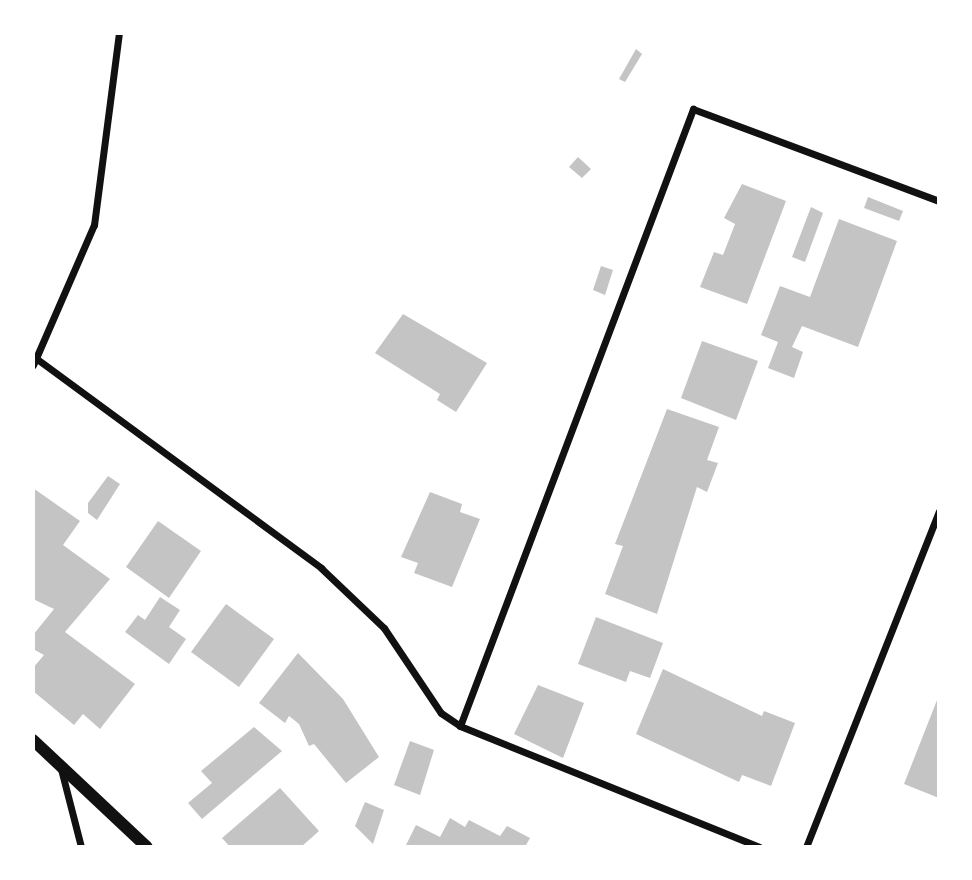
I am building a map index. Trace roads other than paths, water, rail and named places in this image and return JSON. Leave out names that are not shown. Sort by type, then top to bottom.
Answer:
[{"type":"street","points":[[119,33],[94,225],[35,362],[321,568],[384,628],[441,713],[460,726],[760,847]]},
{"type":"street","points":[[460,726],[693,109],[939,201]]},
{"type":"street","points":[[806,847],[939,511]]},
{"type":"street","points":[[33,740],[60,762],[147,847]]},
{"type":"street","points":[[60,762],[81,847]]}]
